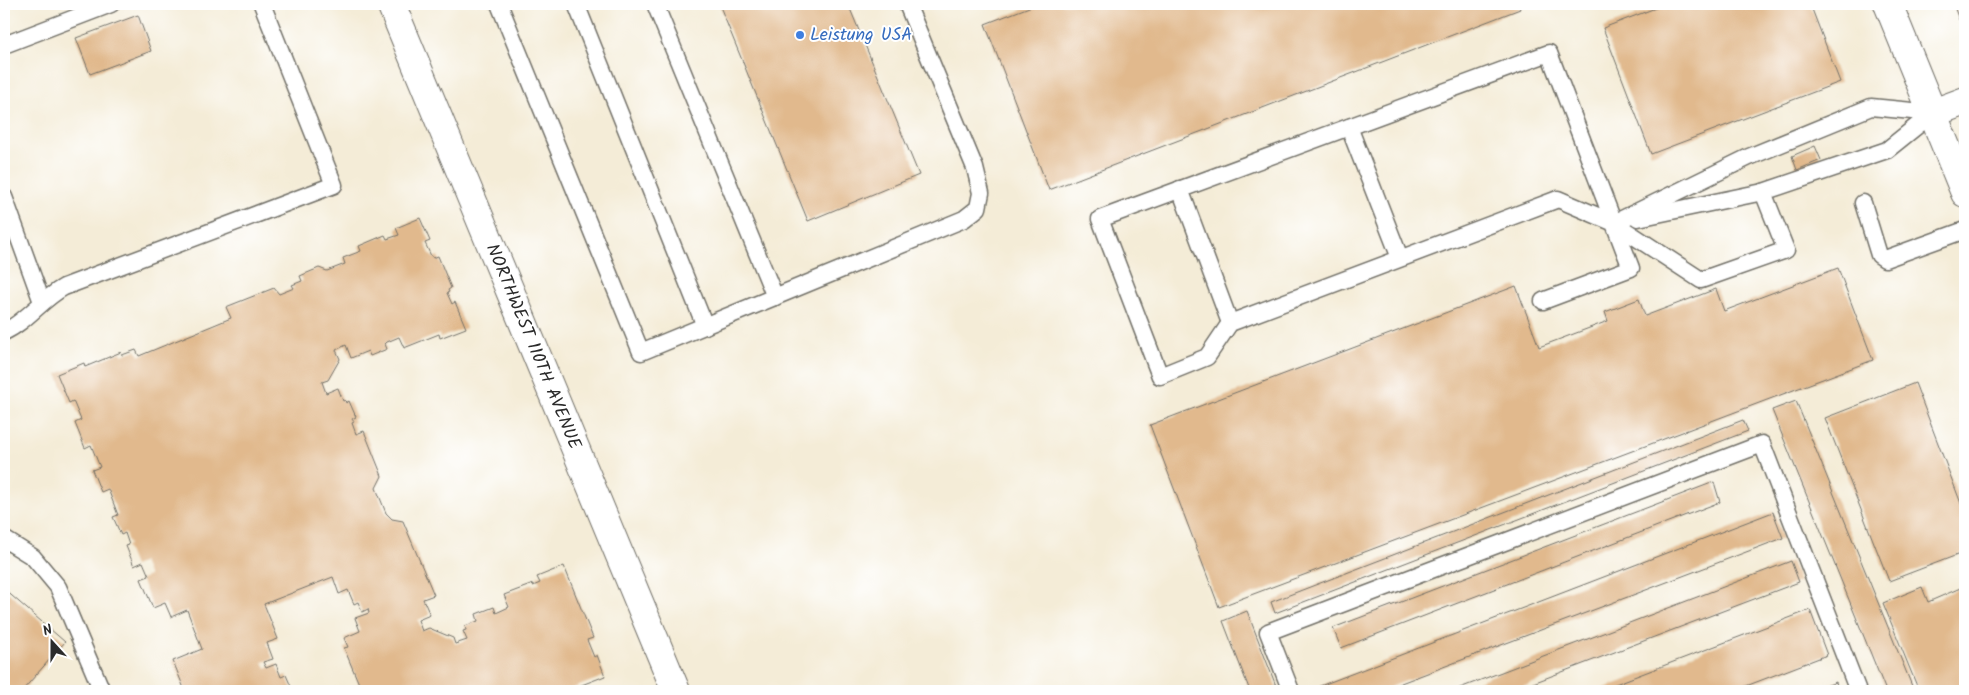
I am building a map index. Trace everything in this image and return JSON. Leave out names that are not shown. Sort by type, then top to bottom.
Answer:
[{"type":"street","name":"NORTHWEST 110TH AVENUE","points":[[391,4],[676,691]]},
{"type":"street","points":[[1888,4],[1965,193]]},
{"type":"street","points":[[1933,114],[1965,101]]},
{"type":"lane","points":[[4,45],[111,4]]},
{"type":"lane","points":[[4,332],[64,287],[334,185],[262,4]]},
{"type":"lane","points":[[499,4],[641,352],[964,219],[978,208],[981,192],[975,168],[907,4]]},
{"type":"lane","points":[[576,4],[706,326]]},
{"type":"lane","points":[[655,4],[775,297]]},
{"type":"lane","points":[[1543,302],[1631,268],[1614,223],[1549,53],[1100,219],[1160,376],[1206,357],[1230,323],[1558,199],[1614,223],[1701,280],[1786,250],[1763,192]]},
{"type":"lane","points":[[1614,223],[1748,157],[1871,107],[1933,114]]},
{"type":"lane","points":[[1614,223],[1763,192],[1887,150],[1933,114]]},
{"type":"lane","points":[[1349,127],[1400,258]]},
{"type":"lane","points":[[1180,189],[1230,323]]},
{"type":"lane","points":[[4,197],[42,302]]},
{"type":"lane","points":[[1863,203],[1879,255],[1885,259],[1965,230]]},
{"type":"lane","points":[[1291,691],[1268,632],[1762,444],[1858,691]]},
{"type":"lane","points":[[4,539],[34,557],[58,587],[102,691]]},
{"type":"building","points":[[719,4],[848,4],[919,175],[808,221]]},
{"type":"building","points":[[1037,4],[1518,4],[1520,9],[1049,190],[985,24]]},
{"type":"building","points":[[1666,4],[1810,4],[1840,82],[1651,154],[1603,28]]},
{"type":"building","points":[[1953,4],[1965,4],[1965,35]]},
{"type":"building","points":[[138,15],[151,51],[90,74],[76,38]]},
{"type":"building","points":[[1815,146],[1821,160],[1797,170],[1792,156]]},
{"type":"building","points":[[420,218],[430,241],[425,243],[433,258],[438,256],[451,288],[447,293],[452,304],[455,302],[466,328],[440,338],[439,334],[404,348],[399,337],[385,344],[387,349],[370,356],[368,351],[351,358],[346,345],[336,350],[340,359],[328,380],[322,382],[326,393],[338,388],[343,401],[345,400],[346,403],[349,401],[356,417],[352,419],[354,422],[352,423],[356,434],[364,431],[382,476],[376,488],[386,513],[392,519],[403,521],[434,595],[423,599],[430,615],[418,620],[422,631],[429,628],[453,638],[455,644],[467,640],[463,631],[466,630],[465,626],[478,621],[476,614],[494,607],[496,613],[509,607],[504,595],[540,583],[537,577],[564,566],[593,638],[587,640],[594,657],[597,655],[605,676],[566,691],[362,691],[344,648],[348,647],[344,638],[360,631],[355,618],[369,613],[368,609],[362,612],[358,602],[354,604],[348,590],[339,594],[333,577],[264,604],[278,639],[267,643],[273,659],[263,662],[266,668],[276,664],[281,677],[286,675],[293,691],[185,691],[173,661],[202,649],[187,610],[171,617],[165,603],[153,608],[141,579],[149,576],[143,562],[134,566],[126,546],[129,545],[125,533],[121,535],[113,517],[118,515],[108,489],[101,492],[92,470],[100,467],[91,445],[85,448],[75,423],[81,420],[73,401],[69,403],[57,374],[84,363],[85,367],[121,352],[122,355],[136,350],[139,356],[231,318],[226,307],[274,288],[279,294],[294,288],[292,285],[302,281],[300,276],[319,268],[327,271],[345,264],[343,258],[361,251],[359,246],[385,235],[387,239],[399,235],[396,228]]},
{"type":"building","points":[[1838,268],[1873,360],[1219,607],[1150,425],[1516,286],[1539,347],[1608,321],[1605,312],[1639,299],[1645,316],[1716,289],[1724,311]]},
{"type":"building","points":[[1915,383],[1965,514],[1965,552],[1889,581],[1825,418]]},
{"type":"building","points":[[1796,401],[1914,691],[1886,691],[1772,410]]},
{"type":"building","points":[[1743,420],[1748,431],[1275,613],[1271,602]]},
{"type":"building","points":[[1714,482],[1720,502],[1341,648],[1333,628]]},
{"type":"building","points":[[1773,512],[1783,538],[1380,691],[1313,691],[1312,689]]},
{"type":"building","points":[[1791,561],[1799,582],[1512,691],[1452,691]]},
{"type":"building","points":[[1965,586],[1965,691],[1919,691],[1883,603],[1922,587],[1928,602]]},
{"type":"building","points":[[4,589],[65,642],[22,691],[4,691]]},
{"type":"building","points":[[1810,610],[1827,655],[1733,691],[1597,691]]},
{"type":"building","points":[[1247,611],[1278,691],[1250,691],[1223,621]]},
{"type":"building","points":[[1836,682],[1839,691],[1813,691]]},
{"type":"place","name":"Leistung USA","points":[[800,35]]}]
